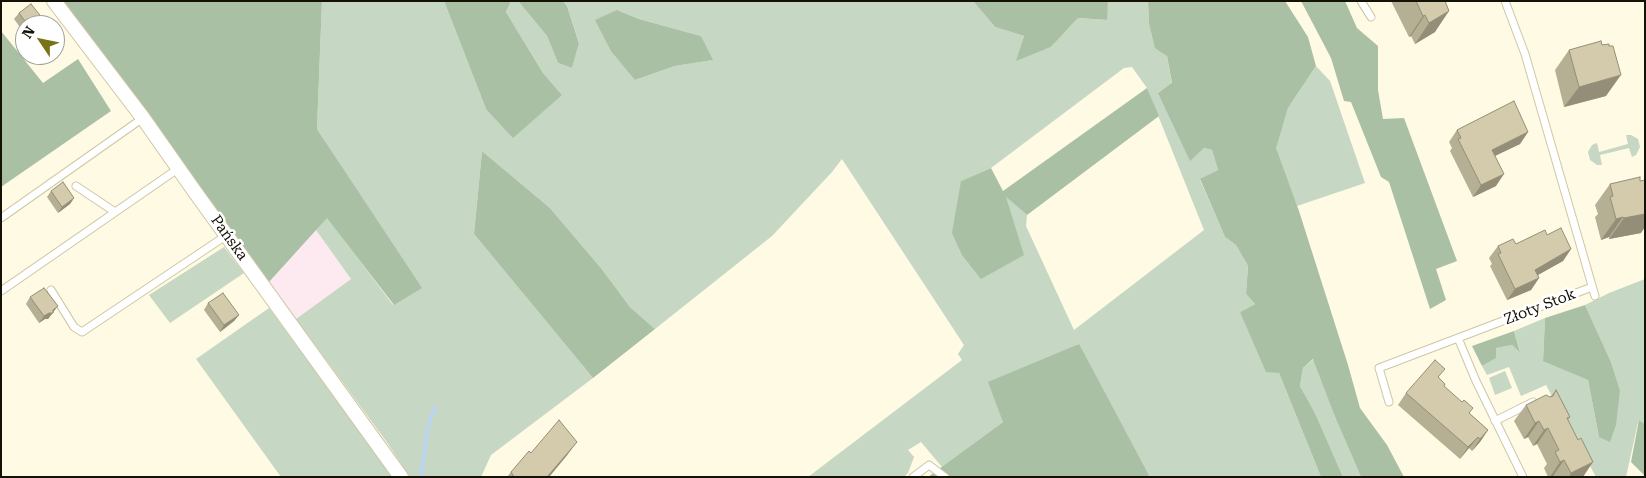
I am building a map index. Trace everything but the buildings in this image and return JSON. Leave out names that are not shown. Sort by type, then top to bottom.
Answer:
[{"type":"street","name":"Pańska","points":[[54,1],[143,118],[401,477]]},
{"type":"lane","points":[[1361,1],[1371,18]]},
{"type":"lane","name":"Złoty Stok","points":[[1389,402],[1379,368],[1592,287],[1525,54],[1505,1]]},
{"type":"lane","points":[[1,218],[143,118]]},
{"type":"lane","points":[[1,291],[179,168]]},
{"type":"lane","points":[[76,186],[115,212]]},
{"type":"lane","points":[[51,290],[74,327],[82,332],[226,235]]},
{"type":"lane","points":[[1592,287],[1595,296]]},
{"type":"lane","points":[[1458,338],[1495,421],[1523,477]]},
{"type":"lane","points":[[1495,421],[1535,400],[1540,408]]},
{"type":"lane","points":[[913,477],[929,465],[946,477]]},
{"type":"shaded area","points":[[316,230],[351,279],[296,319],[269,282]]},
{"type":"green space","points":[[61,1],[322,1],[317,129],[422,288],[394,305],[327,218],[269,282]]},
{"type":"green space","points":[[322,1],[444,1],[486,109],[562,95],[543,73],[506,12],[511,1],[518,1],[547,36],[558,63],[572,68],[579,42],[567,6],[563,1],[973,1],[995,27],[1024,36],[1017,60],[1051,47],[1078,18],[1106,20],[1108,1],[1148,1],[1149,23],[1167,56],[1172,84],[1159,92],[1190,160],[1204,148],[1212,150],[1218,170],[1200,180],[1225,237],[1236,245],[1248,266],[1246,294],[1255,304],[1240,312],[1279,373],[1321,477],[1150,477],[1078,344],[1003,422],[942,467],[921,442],[908,450],[914,457],[908,473],[904,477],[808,477],[962,360],[958,354],[964,345],[842,159],[772,236],[655,329],[630,307],[601,268],[550,208],[482,151],[474,234],[593,378],[491,455],[481,477],[410,477],[386,441],[296,319],[351,279],[316,230],[327,217],[393,305],[421,288],[317,129]],"holes":[[[617,10],[639,19],[701,36],[712,60],[675,66],[635,80]],[[1132,67],[1147,88],[1204,230],[1074,330],[1026,226],[1027,215],[1005,196],[961,181],[991,168],[1124,68]]]},
{"type":"green space","points":[[444,1],[511,1],[506,12],[543,73],[562,95],[513,138],[486,109]]},
{"type":"green space","points":[[518,1],[563,1],[567,6],[579,43],[572,68],[558,63],[547,36]]},
{"type":"green space","points":[[973,1],[1108,1],[1107,20],[1078,18],[1051,47],[1016,61],[1024,36],[995,27]]},
{"type":"green space","points":[[1148,1],[1285,1],[1308,37],[1316,66],[1288,108],[1276,148],[1299,211],[1360,408],[1387,445],[1404,477],[1361,477],[1313,359],[1303,368],[1300,386],[1315,413],[1343,477],[1321,477],[1279,373],[1266,372],[1240,312],[1255,304],[1246,294],[1248,266],[1236,245],[1225,237],[1200,179],[1218,170],[1212,150],[1204,148],[1190,161],[1158,93],[1172,83],[1167,56],[1155,48],[1149,23]]},
{"type":"green space","points":[[1301,1],[1345,1],[1357,28],[1378,46],[1378,90],[1383,119],[1404,118],[1457,261],[1436,269],[1446,300],[1430,309],[1389,182],[1381,177],[1351,102],[1344,101],[1331,58]]},
{"type":"green space","points":[[617,10],[639,19],[701,36],[713,60],[675,66],[635,80],[611,51],[595,20]]},
{"type":"green space","points":[[1,31],[15,48],[15,65],[28,65],[43,83],[78,59],[111,111],[1,187]]},
{"type":"green space","points":[[1316,66],[1330,81],[1365,183],[1297,206],[1275,148],[1288,108]]},
{"type":"green space","points":[[1147,88],[1159,116],[1027,215],[1006,197],[1024,255],[981,279],[962,255],[952,233],[961,181],[991,168],[1003,191]]},
{"type":"green space","points":[[1626,135],[1631,135],[1638,139],[1640,147],[1636,155],[1632,157],[1629,148],[1600,155],[1602,165],[1597,165],[1590,160],[1588,152],[1592,145],[1597,143],[1599,152],[1628,144]]},
{"type":"green space","points":[[482,151],[550,208],[601,268],[630,307],[655,329],[593,378],[474,234]]},
{"type":"green space","points":[[224,247],[244,273],[170,323],[149,295]]},
{"type":"green space","points":[[1645,279],[1645,424],[1639,420],[1626,477],[1596,477],[1546,385],[1521,396],[1509,367],[1487,375],[1482,366],[1495,358],[1496,348],[1512,345],[1520,351],[1514,331],[1545,318],[1543,360],[1588,380],[1599,437],[1620,390],[1611,362],[1585,305]]},
{"type":"green space","points":[[1585,305],[1611,362],[1620,390],[1616,425],[1610,442],[1599,437],[1588,380],[1543,361],[1545,318]]},
{"type":"green space","points":[[269,308],[393,477],[281,477],[196,359]]},
{"type":"green space","points":[[1514,331],[1520,352],[1512,345],[1496,348],[1496,358],[1482,366],[1472,346]]},
{"type":"green space","points":[[1079,344],[1150,477],[928,477],[1003,422],[988,382]]},
{"type":"green space","points":[[1314,359],[1335,417],[1361,477],[1343,477],[1315,413],[1300,386],[1303,368]]},
{"type":"green space","points":[[1505,371],[1512,388],[1495,395],[1489,378]]},
{"type":"green space","points":[[1639,420],[1645,424],[1645,476],[1631,462]]},
{"type":"waterway","points":[[421,477],[427,431],[436,407]]}]
